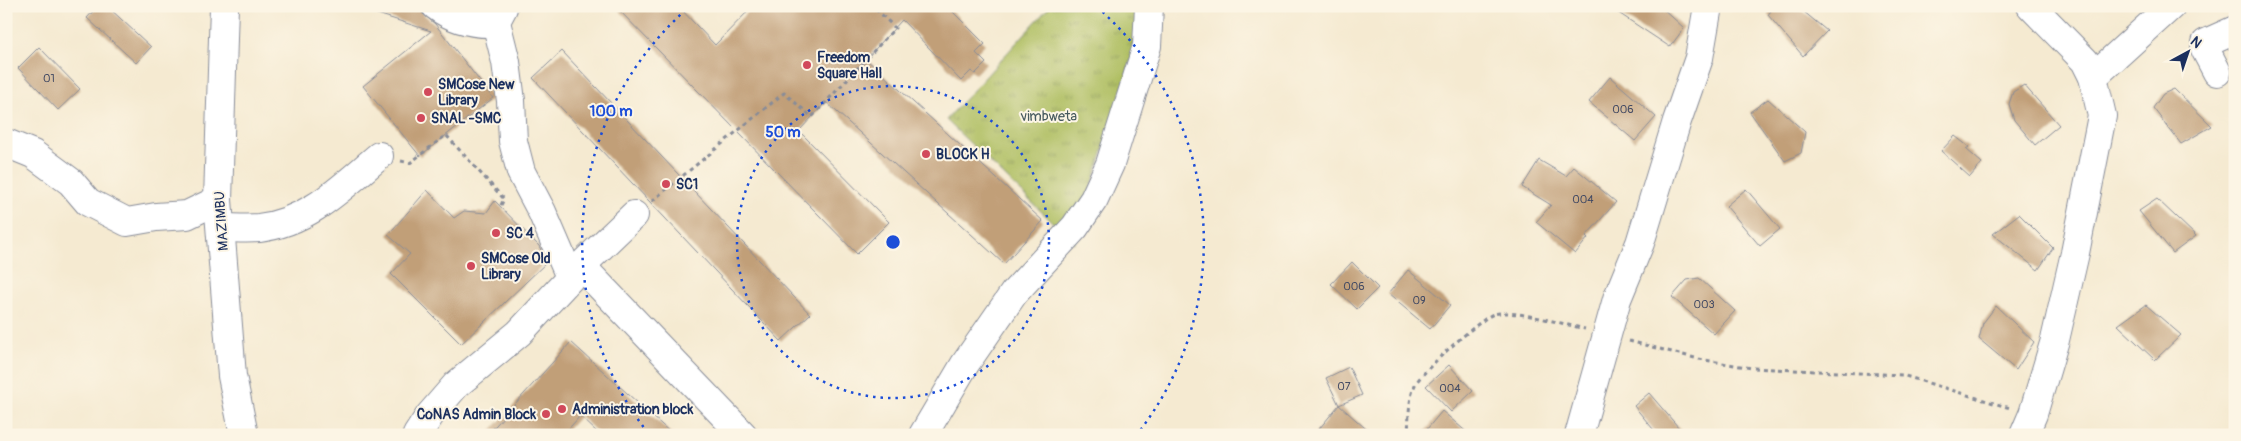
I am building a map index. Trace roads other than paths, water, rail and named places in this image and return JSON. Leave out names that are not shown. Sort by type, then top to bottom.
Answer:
[{"type":"street","name":"MAZIMBU","points":[[224,6],[218,200],[232,376],[244,435]]},
{"type":"street","points":[[436,6],[457,18],[497,12],[511,101],[513,142],[521,172],[576,271],[743,435]]},
{"type":"street","points":[[923,435],[965,364],[1014,293],[1075,227],[1094,199],[1110,164],[1147,46],[1149,6]]},
{"type":"street","points":[[1579,435],[1617,299],[1640,243],[1677,121],[1699,58],[1708,6]]},
{"type":"street","points":[[2028,424],[2055,340],[2075,253],[2102,116],[2093,77],[2085,61],[2031,6]]},
{"type":"street","points":[[2093,77],[2172,6]]},
{"type":"street","points":[[2217,72],[2205,49],[2206,43],[2235,30]]},
{"type":"street","points":[[6,143],[34,154],[71,182],[88,202],[127,222],[156,217],[187,215],[218,200]]},
{"type":"street","points":[[221,228],[259,228],[291,221],[326,202],[379,156]]},
{"type":"street","points":[[417,435],[430,415],[456,385],[519,333],[576,271],[634,216]]},
{"type":"place","name":"Freedom Square Hall","points":[[807,65]]},
{"type":"place","name":"SMCose New Library","points":[[428,92]]},
{"type":"place","name":"SNAL -SMC","points":[[421,118]]},
{"type":"place","name":"BLOCK H","points":[[926,154]]},
{"type":"place","name":"SC1","points":[[666,184]]},
{"type":"place","name":"SC 4","points":[[496,233]]},
{"type":"place","name":"SMCose Old Library","points":[[471,266]]},
{"type":"place","name":"Administration block","points":[[562,409]]},
{"type":"place","name":"CoNAS Admin Block","points":[[546,414]]},
{"type":"park label","name":"vimbweta","points":[[1049,116]]}]
